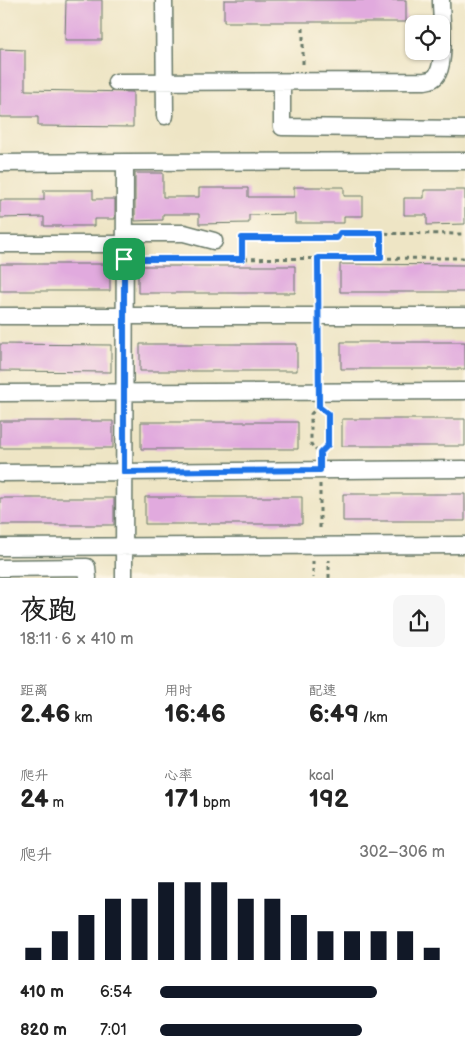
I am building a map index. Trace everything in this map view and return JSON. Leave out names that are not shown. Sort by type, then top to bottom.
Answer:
[{"type":"lane","points":[[164,0],[165,116]]},
{"type":"lane","points":[[116,82],[303,82],[433,79],[438,75],[442,64],[441,0]]},
{"type":"lane","points":[[282,82],[282,127],[465,129]]},
{"type":"lane","points":[[0,163],[465,161]]},
{"type":"lane","points":[[124,578],[125,162]]},
{"type":"lane","points":[[0,244],[125,245],[184,233],[214,241]]},
{"type":"lane","points":[[0,316],[465,316]]},
{"type":"lane","points":[[0,393],[124,393],[320,400],[465,391]]},
{"type":"lane","points":[[0,473],[465,469]]},
{"type":"lane","points":[[0,547],[465,545]]},
{"type":"lane","points":[[0,568],[88,567],[88,578]]},
{"type":"path","points":[[303,28],[303,82]]},
{"type":"path","points":[[242,259],[242,238],[337,238],[340,233],[465,234]]},
{"type":"path","points":[[381,233],[381,258]]},
{"type":"path","points":[[125,245],[242,259],[465,258]]},
{"type":"path","points":[[318,258],[320,400],[328,414],[328,445],[320,453]]},
{"type":"path","points":[[320,400],[312,414],[311,444],[320,453],[320,546]]},
{"type":"path","points":[[313,578],[313,559],[329,558],[329,578]]},
{"type":"building","points":[[66,0],[102,0],[102,40],[65,40]]},
{"type":"building","points":[[224,0],[406,0],[405,22],[224,22]]},
{"type":"building","points":[[0,49],[25,50],[25,90],[133,92],[133,127],[38,126],[38,117],[0,117]]},
{"type":"building","points":[[135,173],[163,173],[163,197],[199,197],[199,188],[248,188],[248,197],[294,197],[294,187],[344,187],[344,196],[363,196],[363,216],[344,216],[344,223],[295,223],[295,214],[249,215],[249,223],[199,224],[199,214],[163,214],[163,220],[135,221]]},
{"type":"building","points":[[44,190],[93,190],[93,199],[115,199],[115,219],[94,219],[94,226],[44,226],[44,217],[0,218],[0,200],[44,200]]},
{"type":"building","points":[[424,190],[465,190],[465,224],[427,225],[427,215],[404,215],[404,198],[424,198]]},
{"type":"building","points":[[0,264],[110,264],[110,291],[0,291]]},
{"type":"building","points":[[340,264],[465,265],[465,292],[340,292]]},
{"type":"building","points":[[138,266],[295,266],[295,293],[138,293]]},
{"type":"building","points":[[341,342],[465,342],[465,369],[341,369]]},
{"type":"building","points":[[0,344],[111,345],[111,372],[0,371]]},
{"type":"building","points":[[140,344],[297,344],[297,371],[140,371]]},
{"type":"building","points":[[342,419],[465,419],[465,446],[342,446]]},
{"type":"building","points":[[0,421],[113,421],[113,448],[0,448]]},
{"type":"building","points":[[141,422],[298,422],[298,449],[141,449]]},
{"type":"building","points":[[343,494],[465,494],[465,521],[343,521]]},
{"type":"building","points":[[145,497],[302,497],[302,524],[145,524]]},
{"type":"building","points":[[0,498],[114,498],[114,525],[0,525]]},
{"type":"route","points":[[340,233],[381,233],[381,258],[318,258],[319,407],[328,414],[328,445],[320,453],[320,470],[124,472],[124,259],[242,259],[242,238],[337,238],[340,233]]}]
